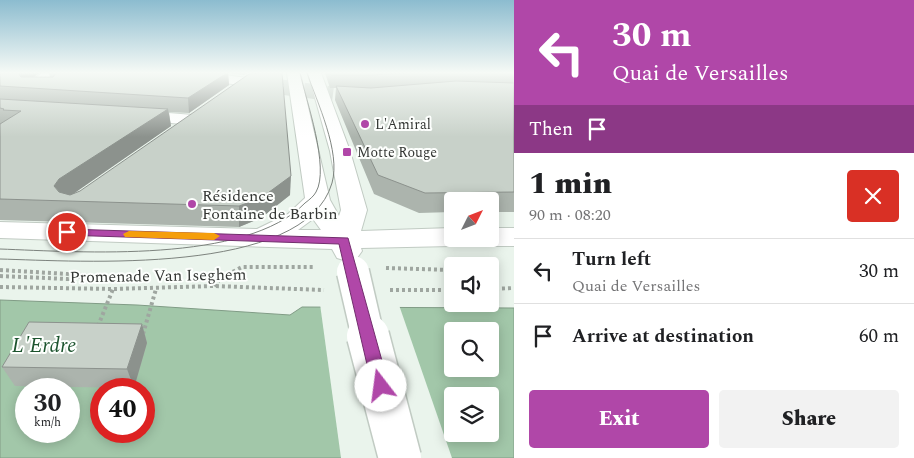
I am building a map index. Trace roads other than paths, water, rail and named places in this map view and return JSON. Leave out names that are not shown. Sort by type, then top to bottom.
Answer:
[{"type":"street","points":[[225,97],[229,94]]},
{"type":"street","points":[[291,94],[318,200],[328,222],[360,260]]},
{"type":"street","points":[[321,94],[340,151],[354,210],[360,260],[357,296],[400,458]]},
{"type":"street","points":[[171,136],[209,108]]},
{"type":"street","points":[[118,114],[193,120]]},
{"type":"street","points":[[262,237],[297,220],[318,200]]},
{"type":"street","points":[[0,230],[262,237],[360,260],[444,240]]},
{"type":"street","points":[[499,237],[514,236]]},
{"type":"water","name":"L'Erdre","points":[[0,300],[137,305],[290,315],[302,307],[444,308],[444,312],[499,312],[499,308],[514,308],[514,458],[0,458]]},
{"type":"tram line","points":[[0,249],[74,252],[161,250],[204,245],[244,236],[278,223],[307,202],[316,192],[320,181],[319,151],[305,94]]},
{"type":"tram line","points":[[0,259],[132,261],[185,257],[236,249],[280,235],[313,213],[332,183],[334,171],[331,142],[315,94]]},
{"type":"place","name":"L'Amiral","points":[[365,124]]},
{"type":"place","name":"Motte Rouge","points":[[347,152]]},
{"type":"place","name":"Résidence Fontaine de Barbin","points":[[192,204]]}]
